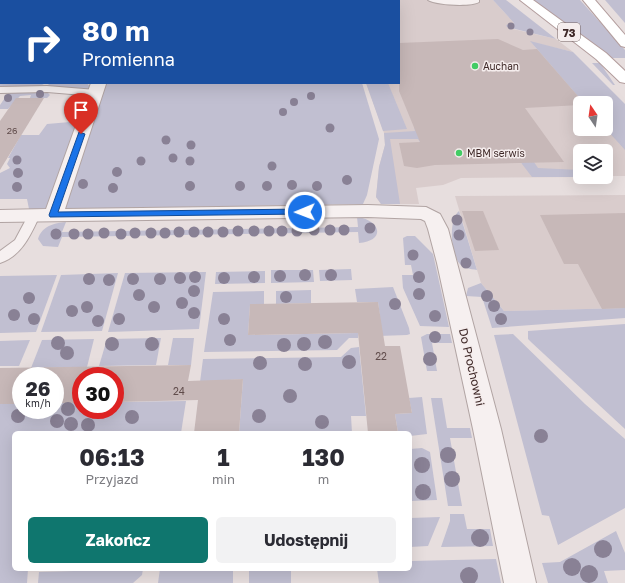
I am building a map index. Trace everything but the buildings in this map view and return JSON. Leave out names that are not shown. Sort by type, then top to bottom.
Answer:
[{"type":"main road","name":"73","points":[[526,0],[601,56],[625,79]]},
{"type":"main road","points":[[589,0],[625,43]]},
{"type":"street","points":[[0,216],[53,215],[97,88]]},
{"type":"street","name":"Do Prochowni","points":[[53,215],[368,211],[426,213],[433,218],[438,229],[487,430],[520,583]]},
{"type":"lane","points":[[432,0],[456,3],[475,2],[475,0]]},
{"type":"lane","points":[[0,90],[97,88]]},
{"type":"lane","points":[[0,258],[20,243],[34,215]]},
{"type":"shaded area","points":[[400,0],[493,0],[515,24],[506,25],[509,28],[556,39],[573,52],[531,42],[578,96],[573,96],[573,136],[613,136],[613,132],[625,145],[625,176],[613,176],[613,144],[573,144],[573,177],[461,178],[443,185],[416,188],[419,204],[381,204],[376,197],[379,167],[385,145],[384,133],[366,84],[400,84]]},
{"type":"shaded area","points":[[493,0],[506,0],[556,39],[507,27],[506,25],[514,23]]},
{"type":"shaded area","points":[[533,0],[580,0],[625,50],[625,58],[611,58]]},
{"type":"shaded area","points":[[605,0],[625,0],[625,23]]},
{"type":"shaded area","points":[[530,41],[573,52],[625,104],[625,150],[612,136],[613,96],[578,96]]},
{"type":"shaded area","points":[[592,63],[600,63],[615,85],[613,85]]},
{"type":"shaded area","points":[[0,84],[44,84],[40,86],[0,86]]},
{"type":"shaded area","points":[[49,84],[88,84],[90,87],[86,90],[46,86]]},
{"type":"shaded area","points":[[106,84],[362,84],[379,139],[367,195],[363,204],[65,209]]},
{"type":"shaded area","points":[[366,84],[388,84],[407,129],[383,131]]},
{"type":"shaded area","points":[[9,92],[47,92],[50,95],[47,98],[30,98],[31,95],[20,96],[8,109],[0,109],[0,105]]},
{"type":"shaded area","points":[[88,98],[46,209],[29,209],[27,199],[0,199],[0,173],[10,168],[7,164],[10,158],[8,158],[21,135],[39,135],[47,124],[70,122],[81,99]]},
{"type":"shaded area","points":[[507,122],[538,168],[573,170],[573,177],[532,177],[522,164],[509,140],[420,142],[418,139],[390,139],[400,204],[381,204],[376,197],[379,167],[385,145],[384,133],[415,131],[414,127]]},
{"type":"shaded area","points":[[625,195],[625,308],[504,311],[481,283],[455,196]]},
{"type":"shaded area","points":[[459,211],[477,270],[461,265],[454,252],[452,229],[453,222]]},
{"type":"shaded area","points":[[357,217],[371,222],[375,226],[377,235],[373,239],[359,243],[358,232],[62,237],[58,247],[43,246],[38,239],[45,228],[57,223],[66,222],[62,232],[358,227]]},
{"type":"shaded area","points":[[407,236],[415,236],[433,254],[449,327],[420,326],[403,288],[402,275],[413,275],[411,265],[405,265],[403,238]]},
{"type":"shaded area","points":[[351,269],[352,280],[320,281],[319,270]]},
{"type":"shaded area","points":[[271,270],[313,270],[314,282],[271,283]]},
{"type":"shaded area","points":[[265,271],[265,283],[215,284],[216,272]]},
{"type":"shaded area","points":[[206,272],[199,329],[108,332],[125,273]]},
{"type":"shaded area","points":[[118,273],[102,331],[41,332],[61,275]]},
{"type":"shaded area","points":[[57,275],[36,332],[0,333],[0,276]]},
{"type":"shaded area","points":[[481,283],[504,311],[625,308],[625,318],[492,328],[482,297],[466,296],[468,288]]},
{"type":"shaded area","points":[[393,287],[410,334],[378,336],[380,317],[378,302],[357,302],[355,289]]},
{"type":"shaded area","points":[[311,290],[311,303],[276,304],[276,291]]},
{"type":"shaded area","points":[[264,291],[264,304],[250,305],[248,335],[358,333],[358,338],[349,338],[337,350],[204,352],[213,292]]},
{"type":"shaded area","points":[[625,324],[625,429],[528,339],[528,331]]},
{"type":"shaded area","points":[[427,334],[450,334],[452,343],[432,343],[437,371],[427,371],[421,337]]},
{"type":"shaded area","points":[[513,334],[585,404],[625,439],[625,508],[558,545],[549,516],[542,515],[494,335]]},
{"type":"shaded area","points":[[161,338],[156,365],[99,366],[107,339]]},
{"type":"shaded area","points":[[173,338],[194,338],[191,365],[168,365]]},
{"type":"shaded area","points":[[94,339],[87,367],[31,367],[42,340]]},
{"type":"shaded area","points":[[30,340],[19,366],[0,366],[0,341]]},
{"type":"shaded area","points":[[359,347],[366,416],[351,416],[352,431],[239,431],[243,379],[200,382],[203,359],[341,357],[351,348]]},
{"type":"shaded area","points":[[422,397],[427,434],[412,436],[412,431],[398,431],[395,414],[412,413],[409,398]]},
{"type":"shaded area","points":[[431,398],[442,398],[447,428],[470,428],[472,438],[450,438],[462,506],[448,506]]},
{"type":"shaded area","points":[[186,401],[181,431],[12,431],[12,571],[28,571],[27,583],[0,583],[0,404],[12,404],[12,419],[64,419],[64,403],[72,403],[72,419],[124,419],[124,402]]},
{"type":"shaded area","points":[[422,448],[430,452],[437,500],[412,501],[412,449]]},
{"type":"shaded area","points":[[450,514],[464,514],[467,529],[490,529],[493,546],[441,547],[450,521]]},
{"type":"shaded area","points":[[440,517],[428,546],[412,547],[412,518]]},
{"type":"shaded area","points":[[616,531],[625,553],[625,570],[604,571],[608,583],[548,583],[542,563],[560,562]]},
{"type":"shaded area","points":[[496,559],[501,583],[379,583],[377,571],[412,571],[412,561]]},
{"type":"shaded area","points":[[143,571],[142,575],[133,583],[38,583],[39,572]]},
{"type":"shaded area","points":[[160,571],[233,571],[233,583],[158,583]]},
{"type":"shaded area","points":[[249,571],[291,571],[291,583],[249,583]]},
{"type":"place","name":"Auchan","points":[[475,66]]},
{"type":"place","name":"MBM serwis","points":[[459,153]]},
{"type":"route","points":[[81,134],[53,215],[305,212]]}]
